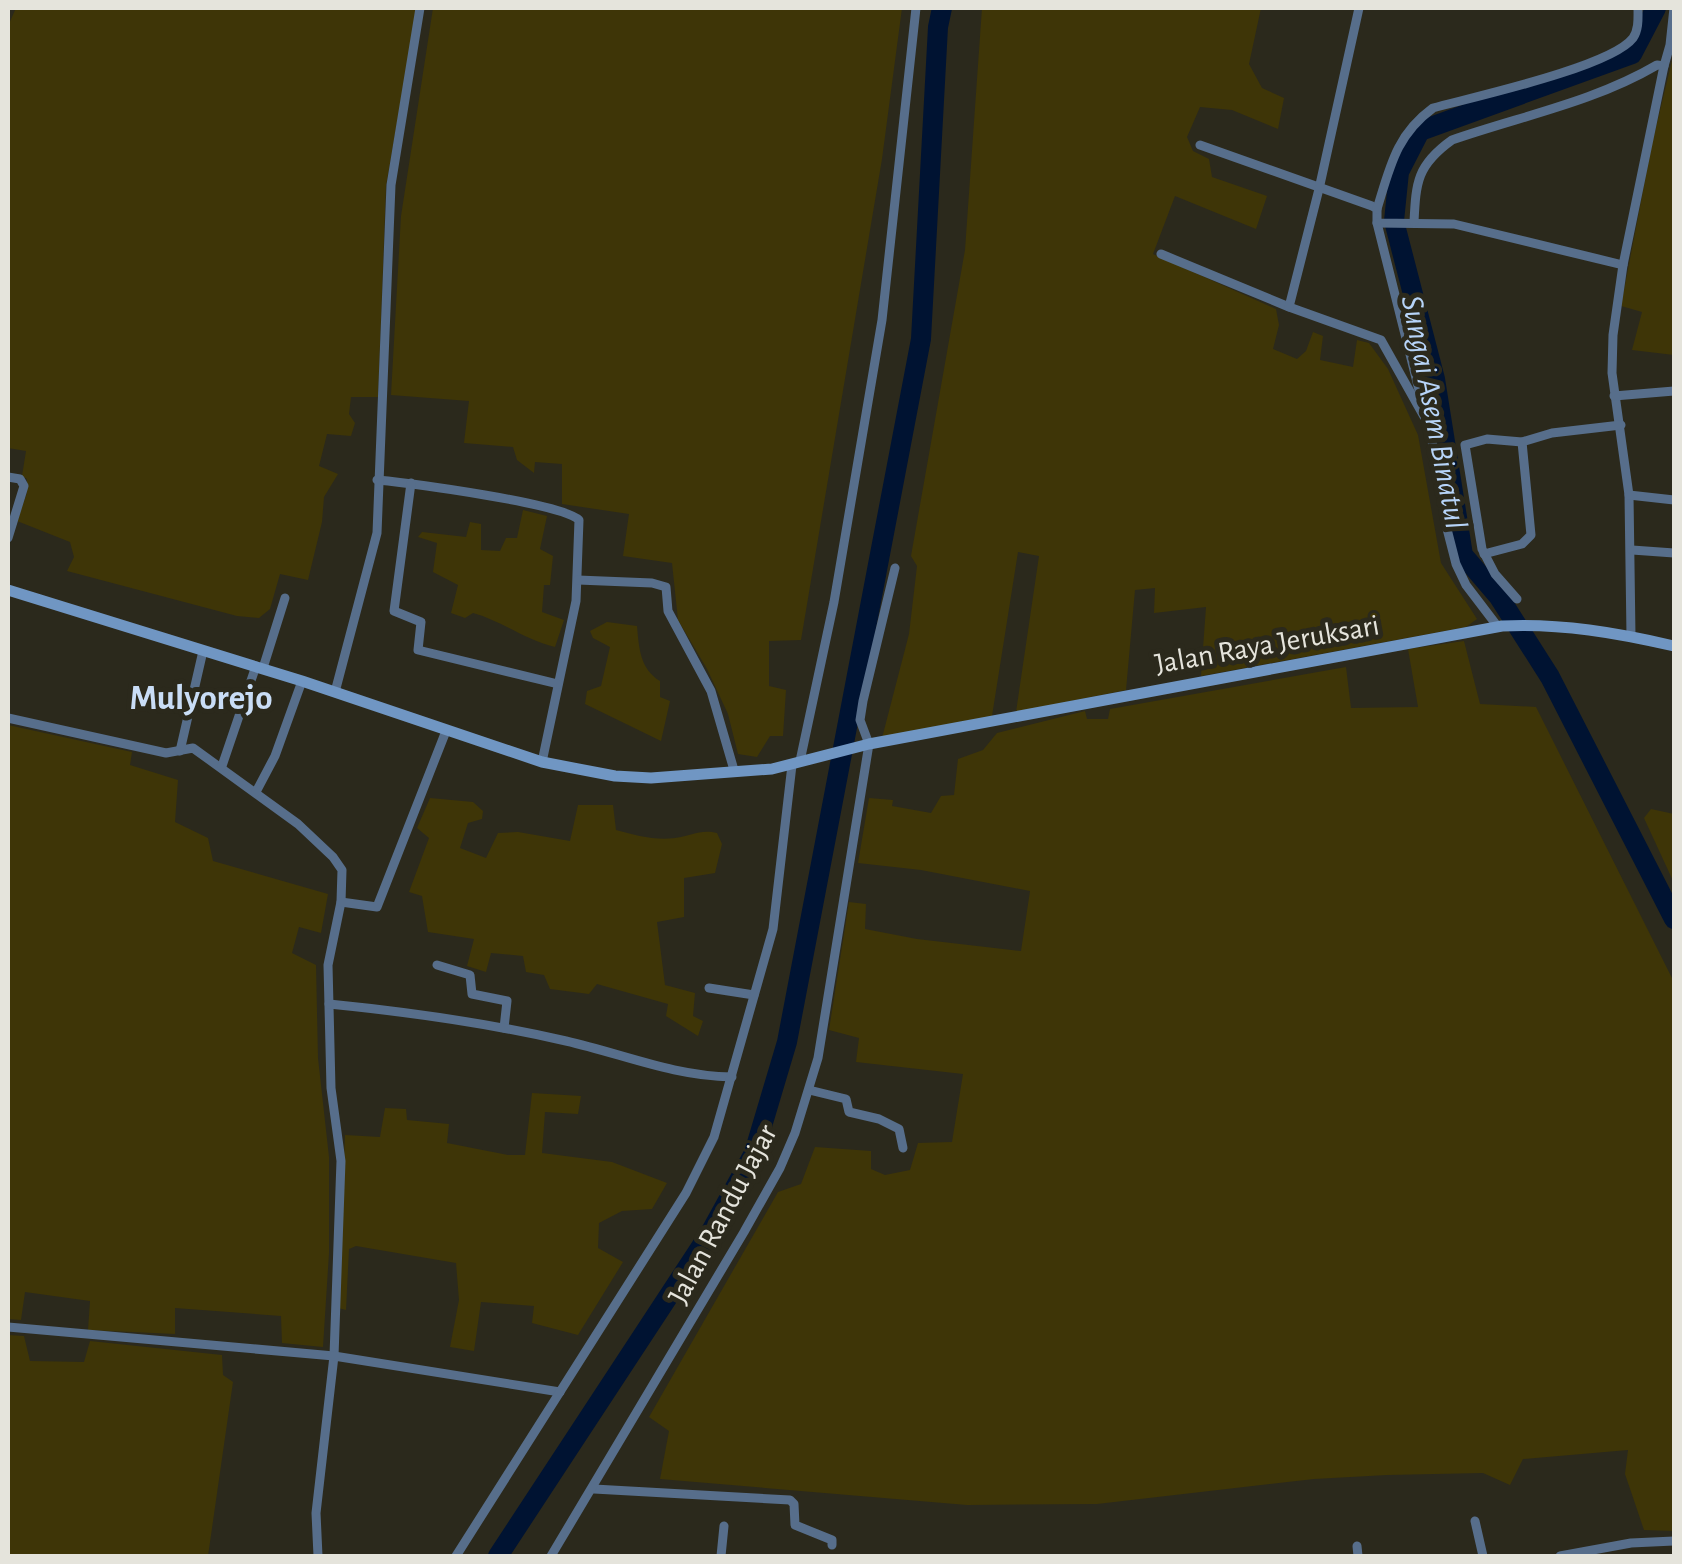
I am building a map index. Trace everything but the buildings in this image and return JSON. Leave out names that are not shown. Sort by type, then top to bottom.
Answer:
[{"type":"street","points":[[335,692],[376,533],[391,186],[420,8]]},
{"type":"street","points":[[456,1556],[686,1193],[714,1137],[732,1077],[773,929],[800,761],[834,602],[882,320],[916,8]]},
{"type":"street","points":[[1289,307],[1359,8]]},
{"type":"street","points":[[1500,626],[1466,585],[1456,564],[1446,525],[1441,474],[1377,209],[1392,160],[1408,130],[1422,116],[1433,108],[1582,65],[1621,48],[1636,30],[1638,8]]},
{"type":"street","points":[[1631,636],[1629,495],[1614,396],[1613,335],[1674,8]]},
{"type":"street","points":[[1412,222],[1420,173],[1439,149],[1452,140],[1566,104],[1657,65],[1664,66]]},
{"type":"street","points":[[1200,145],[1377,209]]},
{"type":"street","points":[[1380,223],[1454,224],[1624,265]]},
{"type":"street","points":[[1161,254],[1381,340],[1426,420]]},
{"type":"street","points":[[1614,396],[1674,391]]},
{"type":"street","points":[[1516,599],[1484,554],[1465,445],[1487,439],[1522,442],[1621,425]]},
{"type":"street","points":[[1484,554],[1522,544],[1530,535],[1522,442]]},
{"type":"street","points":[[8,477],[20,479],[24,486],[8,538]]},
{"type":"street","points":[[378,480],[412,483],[576,516],[581,526],[578,580],[542,762]]},
{"type":"street","points":[[412,483],[394,611],[421,622],[418,650],[558,684]]},
{"type":"street","points":[[1629,495],[1674,500]]},
{"type":"street","points":[[1632,550],[1674,553]]},
{"type":"street","name":"Jalan Randu Jajar","points":[[551,1556],[780,1168],[815,1091],[866,745],[860,720],[895,568]]},
{"type":"street","points":[[578,580],[652,582],[666,587],[668,611],[711,691],[734,770]]},
{"type":"street","name":"Jalan Raya Jeruksari","points":[[8,590],[302,680],[542,762],[615,776],[651,778],[772,770],[866,745],[1500,626],[1534,624],[1631,636],[1674,646]]},
{"type":"street","points":[[222,766],[285,598]]},
{"type":"street","points":[[180,751],[203,651]]},
{"type":"street","points":[[256,792],[276,756],[302,680]]},
{"type":"street","points":[[8,718],[154,752],[190,747],[256,792],[333,857],[342,870],[341,902],[328,965],[331,1088],[341,1161],[334,1356],[316,1513],[318,1556]]},
{"type":"street","points":[[341,902],[377,908],[446,731]]},
{"type":"street","points":[[437,966],[470,975],[471,994],[507,1001],[504,1028]]},
{"type":"street","points":[[709,988],[754,995]]},
{"type":"street","points":[[329,1004],[412,1012],[504,1028],[566,1041],[660,1069],[732,1077]]},
{"type":"street","points":[[815,1091],[846,1099],[849,1112],[879,1118],[899,1129],[904,1148]]},
{"type":"street","points":[[8,1327],[334,1356],[560,1392]]},
{"type":"street","points":[[594,1489],[790,1500],[794,1504],[794,1526],[830,1537],[832,1546]]},
{"type":"street","points":[[1475,1520],[1483,1556]]},
{"type":"street","points":[[721,1556],[724,1526]]},
{"type":"street","points":[[1560,1556],[1631,1543],[1674,1541]]},
{"type":"shaded area","points":[[16,8],[417,8],[386,186],[378,397],[351,397],[349,414],[355,423],[351,436],[327,434],[319,466],[338,474],[324,497],[308,580],[280,574],[270,609],[259,618],[237,616],[67,571],[74,557],[70,542],[17,521],[27,493],[27,479],[22,476],[26,451],[8,448],[8,26]]},
{"type":"shaded area","points":[[433,8],[902,8],[882,159],[801,640],[769,641],[769,686],[786,690],[783,736],[770,736],[757,757],[738,754],[728,714],[678,620],[672,563],[623,556],[629,514],[562,504],[562,464],[535,462],[534,473],[517,460],[513,447],[464,443],[469,401],[391,395],[401,216]]},
{"type":"shaded area","points":[[982,8],[1261,8],[1249,64],[1262,88],[1284,98],[1278,129],[1232,110],[1200,107],[1187,137],[1193,151],[1209,159],[1212,177],[1267,196],[1256,229],[1175,196],[1153,254],[1276,309],[1279,325],[1273,349],[1297,359],[1306,351],[1313,332],[1323,336],[1320,360],[1353,367],[1357,340],[1369,343],[1388,369],[1418,435],[1441,563],[1477,619],[1466,627],[1201,676],[1206,607],[1154,613],[1155,588],[1135,590],[1126,690],[1016,712],[1039,556],[1018,552],[992,716],[882,738],[909,634],[917,566],[911,556],[965,250]]},
{"type":"shaded area","points":[[1674,52],[1674,355],[1632,350],[1642,312],[1621,306]]},
{"type":"shaded area","points":[[523,510],[547,516],[540,549],[553,556],[550,585],[544,585],[542,612],[564,620],[555,647],[484,616],[473,613],[465,618],[451,613],[458,585],[433,572],[437,543],[418,537],[422,532],[466,537],[470,522],[481,524],[481,550],[500,551],[506,538],[517,538]]},
{"type":"shaded area","points":[[607,622],[637,626],[644,664],[660,681],[660,697],[670,701],[661,741],[585,704],[587,691],[601,686],[610,647],[593,638],[590,631]]},
{"type":"shaded area","points":[[1464,641],[1480,704],[1536,707],[1674,982],[1674,1531],[1644,1530],[1625,1474],[1628,1450],[1523,1459],[1510,1485],[1483,1473],[1387,1475],[1314,1479],[1097,1504],[967,1505],[660,1479],[669,1431],[649,1417],[778,1192],[801,1184],[815,1147],[871,1151],[871,1169],[885,1175],[910,1170],[918,1143],[952,1142],[963,1074],[856,1062],[859,1038],[829,1030],[849,902],[866,904],[865,929],[1021,951],[1030,891],[921,870],[858,863],[869,798],[893,800],[892,806],[931,813],[941,796],[954,795],[958,759],[983,750],[997,733],[1085,711],[1087,719],[1108,719],[1110,709],[1346,667],[1351,708],[1418,707],[1408,649]]},
{"type":"shaded area","points":[[8,725],[132,752],[130,765],[178,780],[175,822],[208,838],[213,861],[328,894],[321,933],[299,927],[292,953],[316,965],[318,1058],[329,1157],[329,1253],[323,1347],[282,1343],[281,1316],[175,1308],[175,1334],[88,1330],[90,1301],[25,1292],[21,1320],[8,1319]]},
{"type":"shaded area","points":[[430,798],[473,802],[483,811],[482,819],[468,823],[460,848],[486,858],[498,833],[518,832],[570,841],[578,805],[613,805],[616,830],[638,836],[668,839],[717,833],[722,844],[715,873],[684,878],[684,917],[657,922],[665,985],[695,993],[693,1016],[703,1021],[698,1036],[666,1016],[668,1004],[597,984],[589,994],[550,989],[544,975],[526,972],[523,956],[491,953],[486,972],[467,966],[474,939],[428,932],[422,896],[409,892],[429,838],[417,828]]},
{"type":"shaded area","points":[[1651,809],[1674,814],[1674,883],[1644,818]]},
{"type":"shaded area","points":[[532,1093],[581,1096],[578,1114],[545,1112],[542,1153],[612,1162],[667,1183],[652,1209],[622,1211],[599,1223],[598,1248],[623,1262],[578,1335],[532,1323],[534,1306],[481,1302],[474,1351],[450,1347],[459,1300],[456,1263],[356,1246],[349,1249],[346,1310],[338,1308],[345,1135],[380,1137],[385,1108],[406,1109],[407,1120],[449,1124],[447,1143],[525,1155]]},
{"type":"shaded area","points":[[8,1335],[24,1336],[30,1361],[84,1362],[90,1341],[222,1355],[223,1375],[233,1382],[208,1556],[8,1556]]},
{"type":"waterway","points":[[498,1556],[710,1233],[754,1153],[787,1042],[921,339],[942,8]]},
{"type":"waterway","name":"Sungai Asem Binatul","points":[[1656,8],[1632,54],[1420,131],[1399,172],[1394,221],[1435,379],[1463,555],[1499,597],[1550,677],[1674,919]]},
{"type":"district","name":"Mulyorejo","points":[[201,697]]}]
